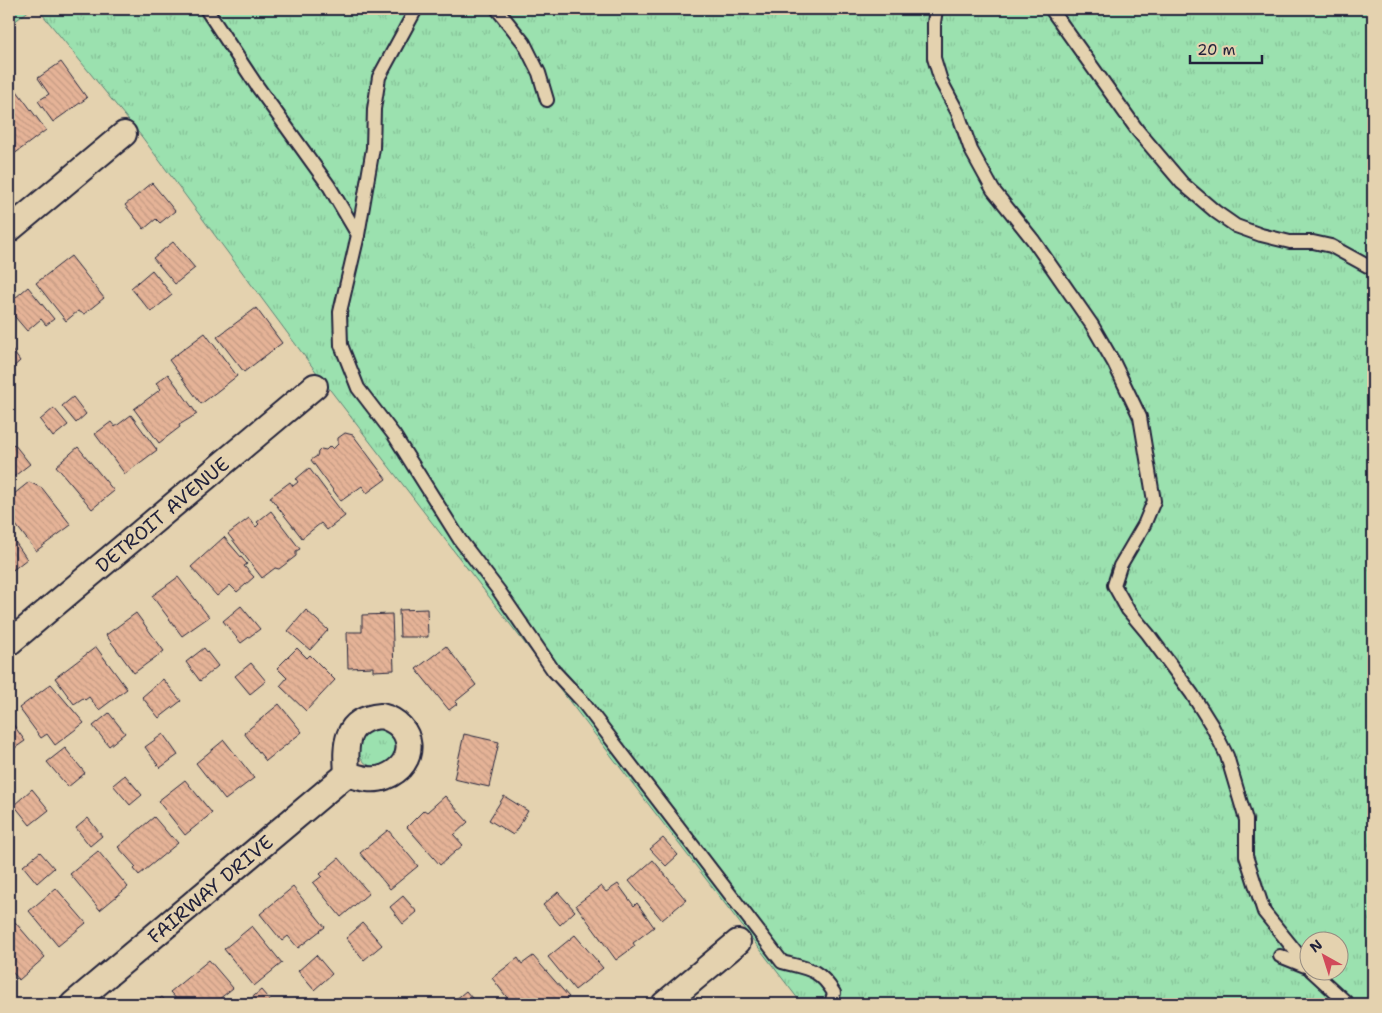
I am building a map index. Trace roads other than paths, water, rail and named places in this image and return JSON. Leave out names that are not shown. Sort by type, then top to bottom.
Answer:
[{"type":"street","points":[[9,230],[124,134]]},
{"type":"street","name":"DETROIT AVENUE","points":[[9,643],[315,386]]},
{"type":"street","name":"FAIRWAY DRIVE","points":[[73,1004],[347,774]]},
{"type":"street","points":[[664,1004],[738,942]]},
{"type":"lane","points":[[206,9],[256,86],[329,186],[358,235]]},
{"type":"lane","points":[[416,9],[379,77],[374,109],[373,148],[358,235],[340,312],[341,345],[358,388],[394,435],[460,540],[499,591],[553,670],[582,701],[782,962],[814,970],[826,980],[834,993],[832,1004]]},
{"type":"lane","points":[[497,9],[524,43],[539,73],[547,100]]},
{"type":"lane","points":[[936,9],[934,58],[941,81],[958,113],[971,150],[993,190],[1032,240],[1092,325],[1114,363],[1140,417],[1149,461],[1154,501],[1144,525],[1120,566],[1114,585],[1128,610],[1170,664],[1212,726],[1227,756],[1246,820],[1246,856],[1264,912],[1300,958]]},
{"type":"lane","points":[[1051,9],[1138,131],[1182,183],[1216,212],[1236,226],[1261,235],[1290,242],[1313,242],[1330,246],[1373,269]]},
{"type":"lane","points":[[1280,956],[1300,965]]},
{"type":"lane","points":[[1321,980],[1348,1004]]}]
